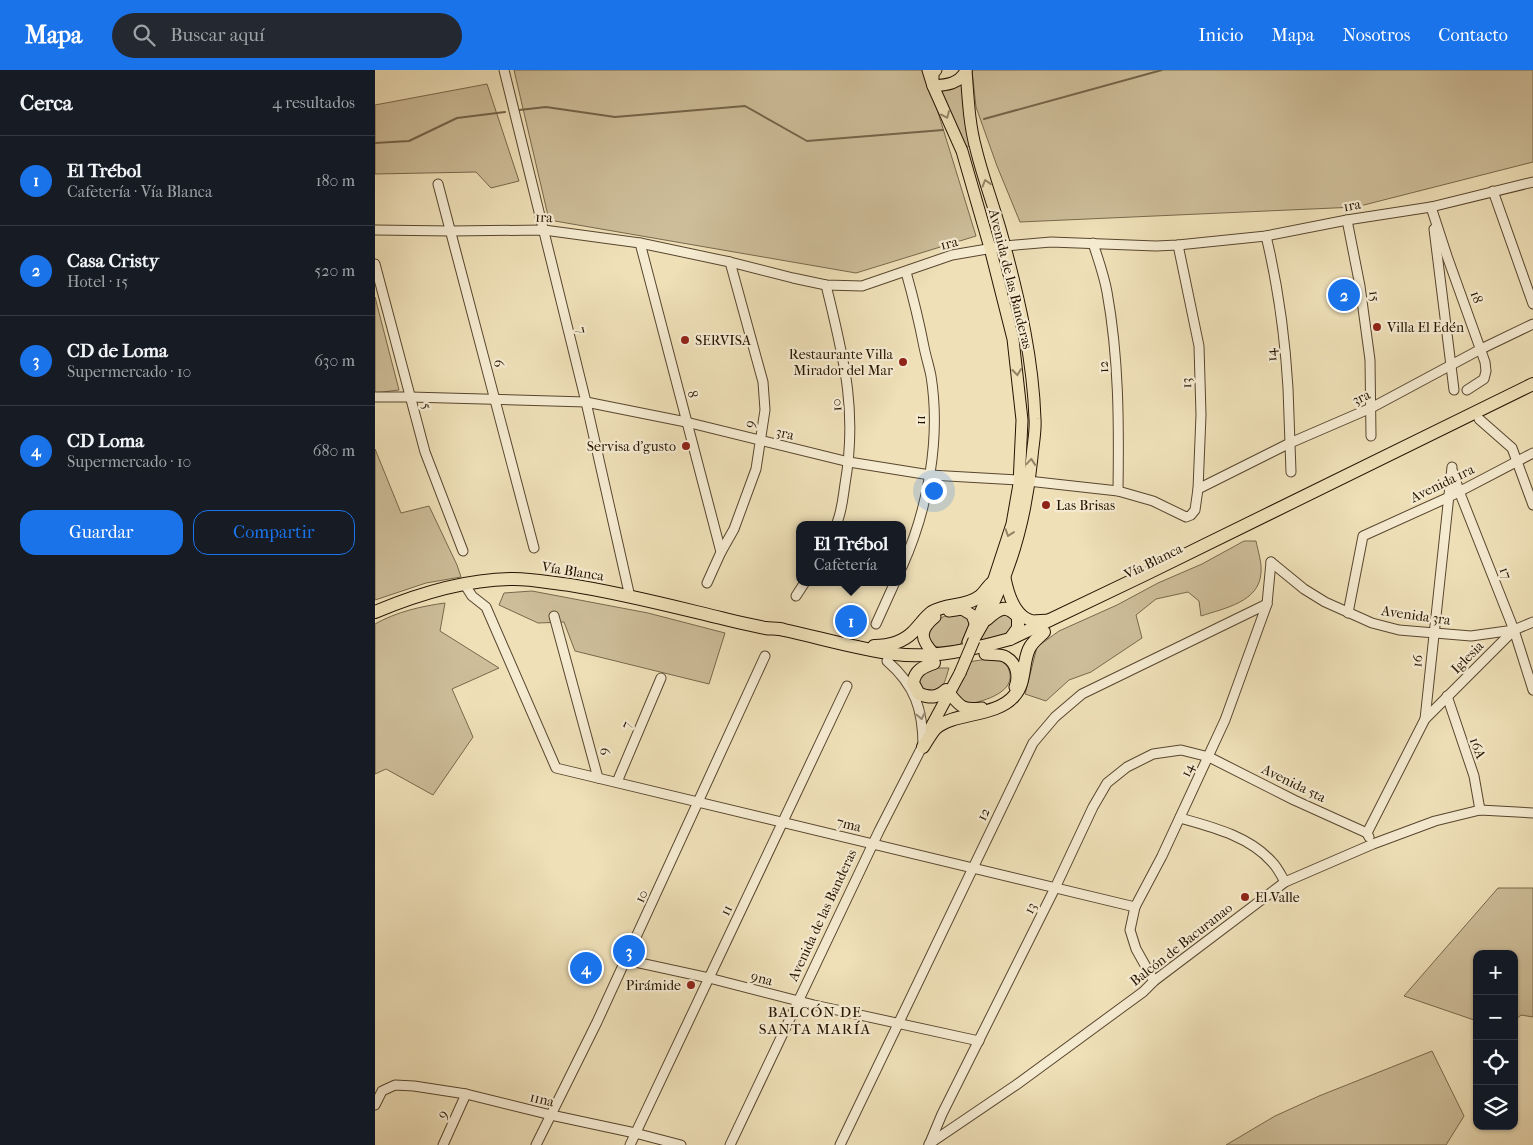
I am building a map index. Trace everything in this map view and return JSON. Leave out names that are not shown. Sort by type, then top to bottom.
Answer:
[{"type":"highway","name":"Vía Blanca","points":[[375,612],[419,596],[465,585],[513,579],[538,581],[630,597],[856,647],[934,658],[1010,639],[1533,384]]},
{"type":"highway","name":"Vía Blanca","points":[[768,628],[779,635],[887,661],[985,654],[1015,646],[1533,392]]},
{"type":"highway","points":[[856,647],[883,646],[899,641],[912,633],[932,612],[945,606],[963,603],[979,597],[993,582]]},
{"type":"highway","points":[[375,603],[437,584],[465,585]]},
{"type":"highway","points":[[981,621],[997,610],[1005,608],[1013,611],[1018,617],[1017,628],[1010,639]]},
{"type":"highway","points":[[923,747],[937,727],[953,720],[996,708],[1014,697],[1021,685],[1025,661],[1030,647],[1044,632]]},
{"type":"highway","points":[[934,658],[916,672],[913,683],[919,694],[930,697],[938,697],[948,692]]},
{"type":"main road","name":"Avenida de las Banderas","points":[[928,70],[933,86],[962,151],[990,248],[1013,339],[1022,420],[1024,481],[1023,523],[1005,578],[971,641],[931,727]]},
{"type":"main road","points":[[936,70],[933,73],[933,86],[950,84],[963,76],[966,70]]},
{"type":"main road","name":"Avenida de las Banderas","points":[[966,70],[975,148],[1005,246],[1026,335],[1035,420],[1024,481],[981,621]]},
{"type":"main road","points":[[1005,578],[1009,596],[1015,608],[1023,615],[1033,621],[1052,619]]},
{"type":"main road","points":[[934,658],[923,637],[925,628],[933,618],[946,611],[962,609],[981,621]]},
{"type":"main road","points":[[948,692],[959,706],[967,709],[981,708],[1011,694],[1017,685],[1018,675],[1013,664],[1005,657],[985,654]]},
{"type":"street","name":"7","points":[[504,70],[586,402],[630,597]]},
{"type":"street","name":"1ra","points":[[375,230],[544,230],[640,243],[826,285],[862,286],[952,255],[990,248],[1051,242],[1178,245],[1266,236],[1347,220],[1431,207],[1533,182]]},
{"type":"street","name":"6","points":[[438,184],[534,548]]},
{"type":"street","points":[[1493,191],[1533,304]]},
{"type":"street","points":[[1431,207],[1454,390]]},
{"type":"street","name":"18","points":[[1431,207],[1481,349],[1486,371],[1484,379],[1467,390]]},
{"type":"street","name":"15","points":[[1347,220],[1360,286],[1370,360],[1371,436]]},
{"type":"street","name":"14","points":[[1266,236],[1275,274],[1281,314],[1288,386],[1291,472]]},
{"type":"street","name":"8","points":[[640,243],[721,552]]},
{"type":"street","name":"12","points":[[1093,244],[1107,290],[1115,351],[1120,421],[1118,491]]},
{"type":"street","name":"13","points":[[1178,245],[1199,346],[1201,415],[1198,489],[1195,510],[1186,517]]},
{"type":"street","name":"9","points":[[707,583],[734,529],[756,469],[765,410],[763,382],[730,262]]},
{"type":"street","name":"5","points":[[375,264],[425,452],[463,551]]},
{"type":"street","name":"11","points":[[906,272],[931,376],[935,423],[930,475],[916,532],[906,557]]},
{"type":"street","name":"10","points":[[826,285],[845,364],[851,420],[849,462],[838,521]]},
{"type":"street","name":"3ra","points":[[1198,489],[1289,443],[1371,408],[1481,349],[1533,324]]},
{"type":"street","name":"3ra","points":[[375,397],[586,402],[687,422],[849,462],[930,475],[1024,481],[1118,491],[1153,501],[1186,517]]},
{"type":"street","points":[[1479,419],[1512,448],[1533,505]]},
{"type":"street","name":"Avenida 1ra","points":[[1348,613],[1363,536],[1449,497],[1533,453]]},
{"type":"street","name":"17","points":[[1452,467],[1459,491],[1514,630],[1533,690]]},
{"type":"street","name":"16","points":[[1367,833],[1425,719],[1452,467]]},
{"type":"street","name":"14","points":[[1154,981],[1136,949],[1130,930],[1135,907],[1180,818],[1225,720],[1267,604],[1271,562]]},
{"type":"street","name":"Avenida 3ra","points":[[1271,562],[1304,589],[1348,613],[1372,623],[1399,630],[1471,636],[1514,630]]},
{"type":"street","name":"7ma","points":[[465,585],[472,596],[486,607],[556,768],[1135,907]]},
{"type":"street","points":[[796,596],[802,586]]},
{"type":"street","points":[[876,624],[893,586]]},
{"type":"street","name":"12","points":[[840,1145],[1033,743],[1055,717],[1082,694],[1267,604]]},
{"type":"street","name":"6","points":[[554,616],[598,778]]},
{"type":"street","name":"Iglesia","points":[[1425,719],[1514,630],[1533,622]]},
{"type":"street","name":"10","points":[[536,1145],[597,1022],[765,656]]},
{"type":"street","points":[[887,661],[899,671],[916,699],[921,711],[923,724],[923,747]]},
{"type":"street","name":"7","points":[[617,782],[661,678]]},
{"type":"street","name":"11","points":[[629,1145],[847,686]]},
{"type":"street","name":"16A","points":[[1447,696],[1474,776],[1480,810]]},
{"type":"street","name":"Avenida de las Banderas","points":[[730,1145],[873,844],[923,747],[931,727]]},
{"type":"street","name":"13","points":[[929,1145],[942,1114],[1055,888],[1093,807],[1107,783],[1127,767],[1153,754],[1181,750],[1209,757]]},
{"type":"street","name":"Avenida 5ta","points":[[1209,757],[1294,800],[1367,833]]},
{"type":"street","name":"Balcón de Bacuranao","points":[[929,1145],[1017,1085],[1143,992],[1154,981],[1285,882],[1373,844],[1435,821],[1480,810],[1533,813]]},
{"type":"street","points":[[1180,818],[1217,829],[1247,842],[1272,862],[1285,882]]},
{"type":"street","points":[[1367,833],[1373,844]]},
{"type":"street","name":"9na","points":[[626,960],[979,1041]]},
{"type":"street","name":"11na","points":[[375,1105],[382,1091],[395,1085],[417,1086],[466,1094],[681,1145]]},
{"type":"street","name":"9","points":[[443,1145],[466,1094]]},
{"type":"shaded area","points":[[514,70],[925,70],[976,236],[856,273],[549,220]]},
{"type":"shaded area","points":[[972,70],[1533,70],[1533,162],[1356,207],[1020,222],[976,107]]},
{"type":"shaded area","points":[[963,83],[970,145],[968,147],[965,146],[940,94],[941,88]]},
{"type":"shaded area","points":[[487,84],[519,181],[491,188],[476,172],[375,174],[375,105]]},
{"type":"shaded area","points":[[375,297],[399,390],[375,393]]},
{"type":"shaded area","points":[[375,449],[401,513],[429,506],[461,577],[426,583],[375,600]]},
{"type":"shaded area","points":[[1244,541],[1256,541],[1261,565],[1259,583],[1247,597],[1230,607],[1201,616],[1199,601],[1188,592],[1156,599],[1136,615],[1142,638],[1091,672],[1069,680],[1046,701],[1025,694],[1037,647],[1059,631],[1202,564]]},
{"type":"shaded area","points":[[532,591],[648,613],[725,633],[709,684],[575,651],[564,622],[538,623],[499,605],[504,593]]},
{"type":"shaded area","points":[[445,603],[440,631],[499,668],[452,689],[473,737],[433,795],[386,769],[375,774],[375,624],[409,610]]},
{"type":"shaded area","points":[[956,612],[968,617],[970,624],[960,645],[939,647],[930,645],[927,630],[940,619]]},
{"type":"shaded area","points":[[997,614],[1011,614],[1015,625],[1009,633],[979,642],[991,619]]},
{"type":"shaded area","points":[[994,658],[1003,662],[1009,670],[1010,678],[1004,690],[983,701],[969,704],[955,695],[968,662]]},
{"type":"shaded area","points":[[932,668],[949,668],[942,687],[923,692],[917,675]]},
{"type":"shaded area","points":[[1498,888],[1533,888],[1533,1017],[1521,1015],[1518,1018],[1518,950],[1473,950],[1473,1020],[1404,996]]},
{"type":"shaded area","points":[[1432,1051],[1464,1116],[1446,1145],[1226,1145],[1275,1116],[1319,1096]]},
{"type":"waterway","points":[[984,119],[1162,70]]},
{"type":"waterway","points":[[519,110],[546,107],[615,117],[745,106],[807,141],[943,130]]},
{"type":"waterway","points":[[375,143],[409,141],[457,118],[505,112]]},
{"type":"place","name":"Casa Cristy","points":[[1344,295]]},
{"type":"place","name":"Villa El Edén","points":[[1377,327]]},
{"type":"place","name":"SERVISA","points":[[685,340]]},
{"type":"place","name":"Restaurante Villa Mirador del Mar","points":[[903,362]]},
{"type":"place","name":"Servisa d'gusto","points":[[686,446]]},
{"type":"place","name":"Las Brisas","points":[[1046,505]]},
{"type":"place","name":"El Trébol","points":[[851,621]]},
{"type":"place","name":"El Valle","points":[[1245,897]]},
{"type":"place","name":"CD de Loma","points":[[629,951]]},
{"type":"place","name":"CD Loma","points":[[586,968]]},
{"type":"place","name":"Pirámide","points":[[691,985]]},
{"type":"district","name":"BALCÓN DE SANTA MARÍA","points":[[815,1020]]}]
